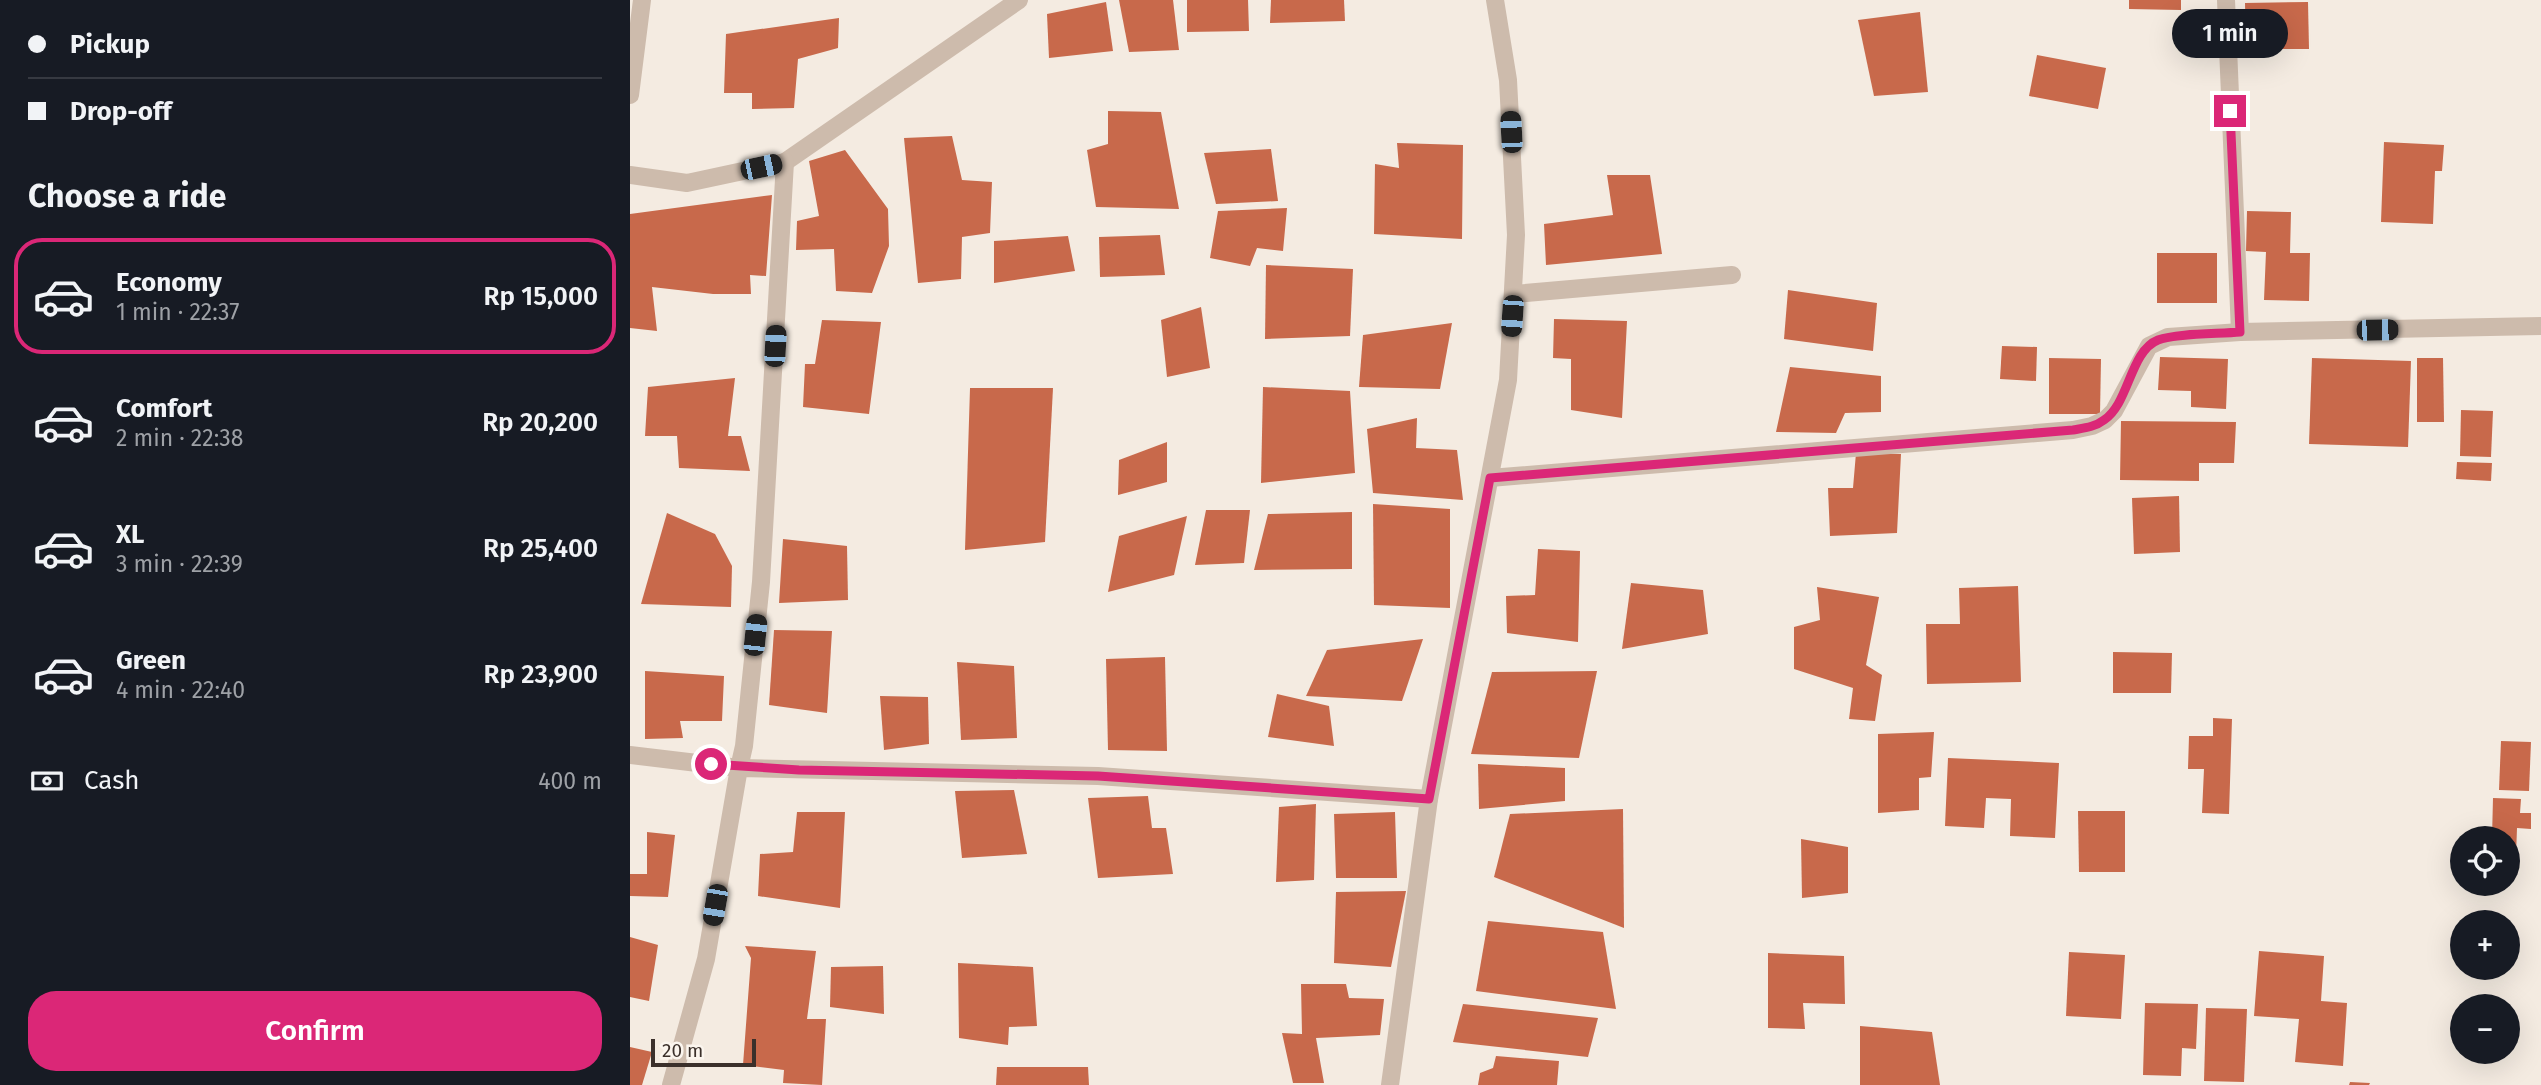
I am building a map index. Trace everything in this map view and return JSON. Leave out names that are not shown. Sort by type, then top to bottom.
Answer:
[{"type":"street","points":[[630,95],[642,0]]},
{"type":"street","points":[[630,175],[687,183],[785,162],[1019,0]]},
{"type":"street","points":[[1391,1085],[1429,799],[1508,380],[1516,235],[1508,80],[1495,0]]},
{"type":"street","points":[[2225,0],[2240,332]]},
{"type":"street","points":[[671,1085],[706,959],[744,746],[761,582],[785,162]]},
{"type":"street","points":[[1514,294],[1732,275]]},
{"type":"street","points":[[1490,478],[2073,430],[2105,420],[2114,411],[2142,355],[2148,346],[2157,340],[2240,332],[2541,326]]},
{"type":"street","points":[[630,755],[738,768],[1098,776],[1429,799]]},
{"type":"building","points":[[1119,0],[1173,0],[1179,50],[1129,52]]},
{"type":"building","points":[[1187,0],[1248,0],[1249,31],[1187,32]]},
{"type":"building","points":[[1271,0],[1344,0],[1345,21],[1270,23]]},
{"type":"building","points":[[2129,0],[2181,0],[2181,10],[2129,9]]},
{"type":"building","points":[[1106,2],[1113,51],[1049,58],[1047,14]]},
{"type":"building","points":[[2308,2],[2309,49],[2246,49],[2245,3]]},
{"type":"building","points":[[1920,12],[1928,92],[1874,96],[1858,20]]},
{"type":"building","points":[[839,18],[838,48],[798,59],[794,108],[752,109],[752,93],[724,93],[726,34]]},
{"type":"building","points":[[2037,55],[2106,68],[2098,109],[2029,96]]},
{"type":"building","points":[[1108,111],[1161,112],[1179,209],[1096,207],[1087,150],[1108,144]]},
{"type":"building","points":[[952,136],[962,180],[992,182],[990,233],[962,237],[961,279],[918,283],[904,138]]},
{"type":"building","points":[[2384,142],[2444,145],[2442,171],[2435,171],[2433,224],[2381,222]]},
{"type":"building","points":[[1397,143],[1463,145],[1462,239],[1374,234],[1375,164],[1399,168]]},
{"type":"building","points":[[1271,149],[1278,201],[1216,204],[1204,153]]},
{"type":"building","points":[[845,150],[888,209],[889,246],[872,293],[836,291],[834,249],[796,250],[797,221],[819,216],[809,161]]},
{"type":"building","points":[[1607,175],[1650,175],[1662,254],[1546,265],[1544,224],[1613,215]]},
{"type":"building","points":[[772,195],[766,276],[750,275],[751,294],[713,294],[652,287],[657,331],[630,328],[630,214]]},
{"type":"building","points":[[1287,208],[1283,251],[1257,248],[1250,266],[1210,258],[1218,211]]},
{"type":"building","points":[[2247,211],[2291,212],[2290,253],[2310,253],[2309,301],[2264,300],[2266,252],[2246,251]]},
{"type":"building","points":[[1160,235],[1165,275],[1100,277],[1099,237]]},
{"type":"building","points":[[1068,236],[1075,271],[994,283],[994,241]]},
{"type":"building","points":[[2157,253],[2217,253],[2217,303],[2157,303]]},
{"type":"building","points":[[1266,265],[1353,269],[1350,336],[1265,339]]},
{"type":"building","points":[[1788,290],[1877,303],[1873,351],[1784,339]]},
{"type":"building","points":[[1201,307],[1210,368],[1167,377],[1161,320]]},
{"type":"building","points":[[1554,319],[1627,321],[1622,418],[1571,410],[1571,359],[1553,358]]},
{"type":"building","points":[[822,320],[881,322],[869,414],[803,407],[805,364],[815,364]]},
{"type":"building","points":[[1452,323],[1440,389],[1359,387],[1363,335]]},
{"type":"building","points":[[2002,346],[2037,347],[2036,381],[2000,379]]},
{"type":"building","points":[[2160,357],[2228,359],[2226,409],[2191,407],[2191,391],[2158,390]]},
{"type":"building","points":[[2049,358],[2101,359],[2100,414],[2049,414]]},
{"type":"building","points":[[2312,358],[2411,361],[2408,447],[2309,444]]},
{"type":"building","points":[[2417,358],[2443,358],[2444,422],[2417,422]]},
{"type":"building","points":[[1790,367],[1881,376],[1881,412],[1845,413],[1836,433],[1776,432]]},
{"type":"building","points":[[735,378],[728,436],[741,436],[750,471],[679,468],[677,436],[645,436],[648,387]]},
{"type":"building","points":[[1263,387],[1350,391],[1355,473],[1261,483]]},
{"type":"building","points":[[970,388],[1053,388],[1045,542],[965,550]]},
{"type":"building","points":[[2461,410],[2493,411],[2491,457],[2460,456]]},
{"type":"building","points":[[1417,418],[1416,448],[1457,450],[1463,500],[1373,493],[1367,429]]},
{"type":"building","points":[[2121,421],[2236,422],[2234,463],[2199,463],[2199,481],[2120,480]]},
{"type":"building","points":[[1167,442],[1167,482],[1118,495],[1119,460]]},
{"type":"building","points":[[1856,453],[1901,454],[1897,533],[1830,536],[1828,488],[1853,488]]},
{"type":"building","points":[[2457,462],[2492,463],[2491,481],[2456,479]]},
{"type":"building","points":[[2179,496],[2180,552],[2134,554],[2132,498]]},
{"type":"building","points":[[1373,504],[1450,509],[1450,608],[1374,605]]},
{"type":"building","points":[[1206,510],[1250,510],[1244,563],[1195,565]]},
{"type":"building","points":[[1352,512],[1352,569],[1254,570],[1268,514]]},
{"type":"building","points":[[667,513],[715,534],[732,566],[731,607],[641,604]]},
{"type":"building","points":[[1187,516],[1174,575],[1108,592],[1119,536]]},
{"type":"building","points":[[783,539],[847,546],[848,600],[779,603]]},
{"type":"building","points":[[1538,549],[1580,551],[1578,642],[1507,633],[1506,596],[1535,595]]},
{"type":"building","points":[[1631,583],[1703,590],[1708,634],[1622,649]]},
{"type":"building","points":[[2018,586],[2021,682],[1927,684],[1926,624],[1960,624],[1959,588]]},
{"type":"building","points":[[1817,587],[1879,597],[1866,665],[1882,675],[1875,721],[1849,719],[1853,688],[1794,669],[1794,627],[1820,620]]},
{"type":"building","points":[[774,630],[832,631],[827,713],[769,705]]},
{"type":"building","points":[[1423,639],[1402,701],[1306,696],[1327,650]]},
{"type":"building","points":[[2113,652],[2172,653],[2171,693],[2113,693]]},
{"type":"building","points":[[1165,657],[1167,751],[1108,750],[1106,659]]},
{"type":"building","points":[[957,662],[1014,666],[1017,738],[961,740]]},
{"type":"building","points":[[645,671],[724,676],[722,721],[680,721],[683,738],[645,739]]},
{"type":"building","points":[[1597,671],[1579,758],[1471,754],[1492,672]]},
{"type":"building","points":[[1277,694],[1329,706],[1334,746],[1268,737]]},
{"type":"building","points":[[880,696],[928,697],[929,744],[884,750]]},
{"type":"building","points":[[2213,718],[2232,719],[2229,814],[2202,813],[2204,769],[2188,769],[2189,736],[2213,736]]},
{"type":"building","points":[[1934,732],[1931,777],[1919,778],[1919,810],[1878,813],[1878,734]]},
{"type":"building","points":[[2501,741],[2531,742],[2529,791],[2499,790]]},
{"type":"building","points":[[1948,758],[2059,763],[2055,838],[2010,836],[2011,799],[1986,798],[1984,828],[1945,826]]},
{"type":"building","points":[[1478,764],[1565,768],[1565,801],[1479,809]]},
{"type":"building","points":[[1014,790],[1027,854],[962,858],[955,791]]},
{"type":"building","points":[[1148,796],[1152,828],[1166,828],[1173,874],[1098,878],[1088,798]]},
{"type":"building","points":[[2493,798],[2521,799],[2520,813],[2531,813],[2531,829],[2520,828],[2520,826],[2492,826]]},
{"type":"building","points":[[1316,804],[1314,880],[1276,882],[1279,807]]},
{"type":"building","points":[[1623,809],[1624,928],[1494,877],[1510,814]]},
{"type":"building","points":[[2078,811],[2125,811],[2125,872],[2079,872]]},
{"type":"building","points":[[797,812],[845,812],[840,908],[758,896],[760,854],[793,852]]},
{"type":"building","points":[[1395,812],[1397,878],[1336,878],[1334,814]]},
{"type":"building","points":[[647,832],[675,835],[668,897],[630,896],[630,874],[647,874]]},
{"type":"building","points":[[1801,839],[1848,847],[1848,893],[1802,898]]},
{"type":"building","points":[[1406,891],[1391,967],[1334,963],[1336,892]]},
{"type":"building","points":[[1488,921],[1603,932],[1616,1009],[1476,991]]},
{"type":"building","points":[[630,937],[658,945],[649,1001],[630,997]]},
{"type":"building","points":[[745,946],[816,951],[807,1019],[826,1019],[822,1085],[783,1083],[784,1070],[743,1065],[751,958]]},
{"type":"building","points":[[2259,951],[2324,956],[2321,1001],[2347,1003],[2343,1066],[2295,1062],[2299,1019],[2254,1016]]},
{"type":"building","points":[[2069,952],[2125,955],[2121,1019],[2066,1016]]},
{"type":"building","points":[[1768,953],[1844,956],[1845,1004],[1803,1003],[1805,1029],[1768,1028]]},
{"type":"building","points":[[958,963],[1033,967],[1037,1026],[1009,1027],[1008,1045],[959,1038]]},
{"type":"building","points":[[883,966],[884,1014],[830,1007],[831,967]]},
{"type":"building","points":[[1301,984],[1346,984],[1349,998],[1384,999],[1380,1035],[1316,1038],[1324,1083],[1293,1083],[1282,1033],[1302,1034]]},
{"type":"building","points":[[2145,1003],[2198,1004],[2196,1049],[2182,1048],[2181,1076],[2143,1075]]},
{"type":"building","points":[[1463,1004],[1598,1018],[1588,1057],[1453,1042]]},
{"type":"building","points":[[2206,1008],[2247,1009],[2244,1082],[2204,1081]]},
{"type":"building","points":[[1860,1026],[1932,1032],[1940,1085],[1860,1085]]},
{"type":"building","points":[[630,1047],[652,1052],[642,1085],[630,1085]]},
{"type":"building","points":[[1496,1056],[1559,1061],[1557,1085],[1478,1085],[1480,1073],[1493,1068]]},
{"type":"building","points":[[997,1067],[1088,1067],[1089,1085],[996,1085]]},
{"type":"building","points":[[2350,1082],[2370,1083],[2349,1085]]},
{"type":"route","points":[[711,764],[738,768],[799,770],[1098,776],[1429,799],[1490,478],[2073,430],[2105,420],[2114,411],[2142,355],[2148,346],[2157,340],[2240,332],[2230,111]]}]
